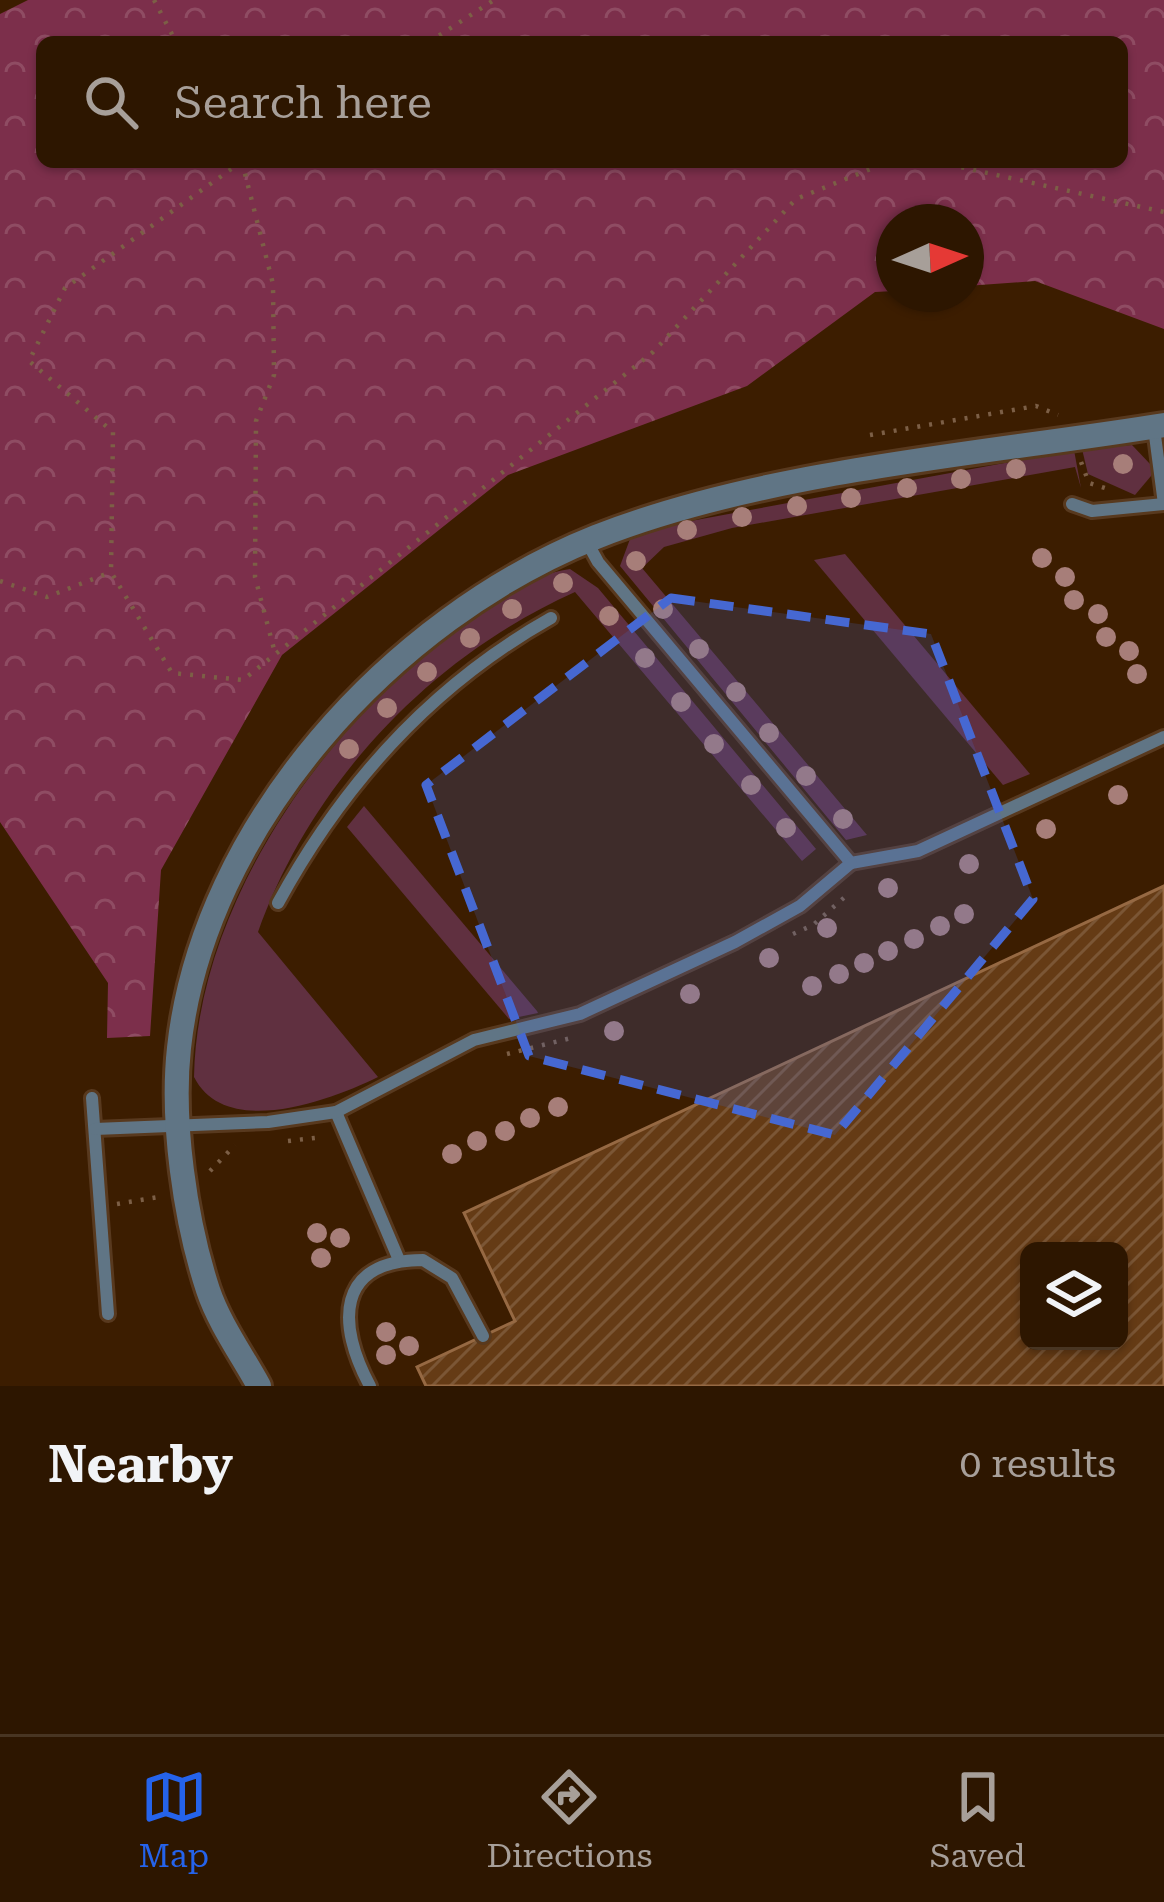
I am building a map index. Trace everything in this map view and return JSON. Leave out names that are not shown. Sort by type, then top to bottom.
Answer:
[{"type":"street","points":[[259,1386],[209,1295],[185,1193],[179,1050],[194,975],[266,808],[383,672],[452,616],[586,541],[685,506],[1073,436],[1159,426]]},
{"type":"lane","points":[[1072,504],[1092,511],[1164,504],[1159,426]]},
{"type":"lane","points":[[586,541],[598,562],[851,863]]},
{"type":"lane","points":[[278,903],[310,844],[369,766],[492,651],[551,618]]},
{"type":"lane","points":[[95,1129],[268,1122],[336,1112],[475,1040],[580,1014],[735,942],[800,906],[851,863],[918,851],[1164,737]]},
{"type":"lane","points":[[92,1098],[108,1314]]},
{"type":"lane","points":[[336,1112],[399,1260]]},
{"type":"lane","points":[[370,1386],[348,1336],[346,1306],[363,1278],[399,1260],[423,1260],[452,1278],[483,1336]]},
{"type":"path","points":[[154,0],[173,36]]},
{"type":"path","points":[[438,36],[494,0]]},
{"type":"path","points":[[234,168],[65,288],[29,362],[112,432],[111,572],[172,674],[243,680],[653,352],[796,199],[873,168]]},
{"type":"path","points":[[244,168],[273,284],[274,376],[256,421],[254,577],[275,653]]},
{"type":"path","points":[[965,168],[1164,212]]},
{"type":"path","points":[[870,435],[1036,406],[1064,418]]},
{"type":"path","points":[[1078,450],[1089,483],[1127,494],[1130,507]]},
{"type":"path","points":[[0,581],[47,597],[111,572]]},
{"type":"highlighted area","points":[[671,598],[931,634],[1033,899],[835,1135],[529,1056],[426,785]]},
{"type":"shaded area","points":[[1132,445],[1151,465],[1151,476],[1135,495],[1088,474],[1082,449]]},
{"type":"shaded area","points":[[1074,450],[1081,488],[1075,467],[732,528],[664,547],[642,568],[867,835],[846,840],[620,566],[630,539],[680,523]]},
{"type":"shaded area","points":[[845,554],[1030,774],[1003,785],[814,560]]},
{"type":"shaded area","points":[[570,569],[598,588],[816,849],[802,861],[575,592],[472,652],[382,731],[310,825],[258,932],[378,1077],[334,1096],[280,1109],[230,1107],[209,1096],[194,1077],[201,1010],[220,943],[248,877],[284,814],[327,755],[426,654],[523,586]]},
{"type":"shaded area","points":[[364,806],[538,1013],[509,1019],[347,827]]},
{"type":"green space","points":[[28,0],[1164,0],[1164,329],[1035,281],[984,285],[984,204],[876,204],[876,292],[747,386],[508,475],[282,655],[161,870],[150,1036],[107,1038],[108,983],[0,822],[0,14]]},
{"type":"building","points":[[1164,886],[1164,1386],[426,1386],[417,1367],[515,1321],[464,1213]]}]
